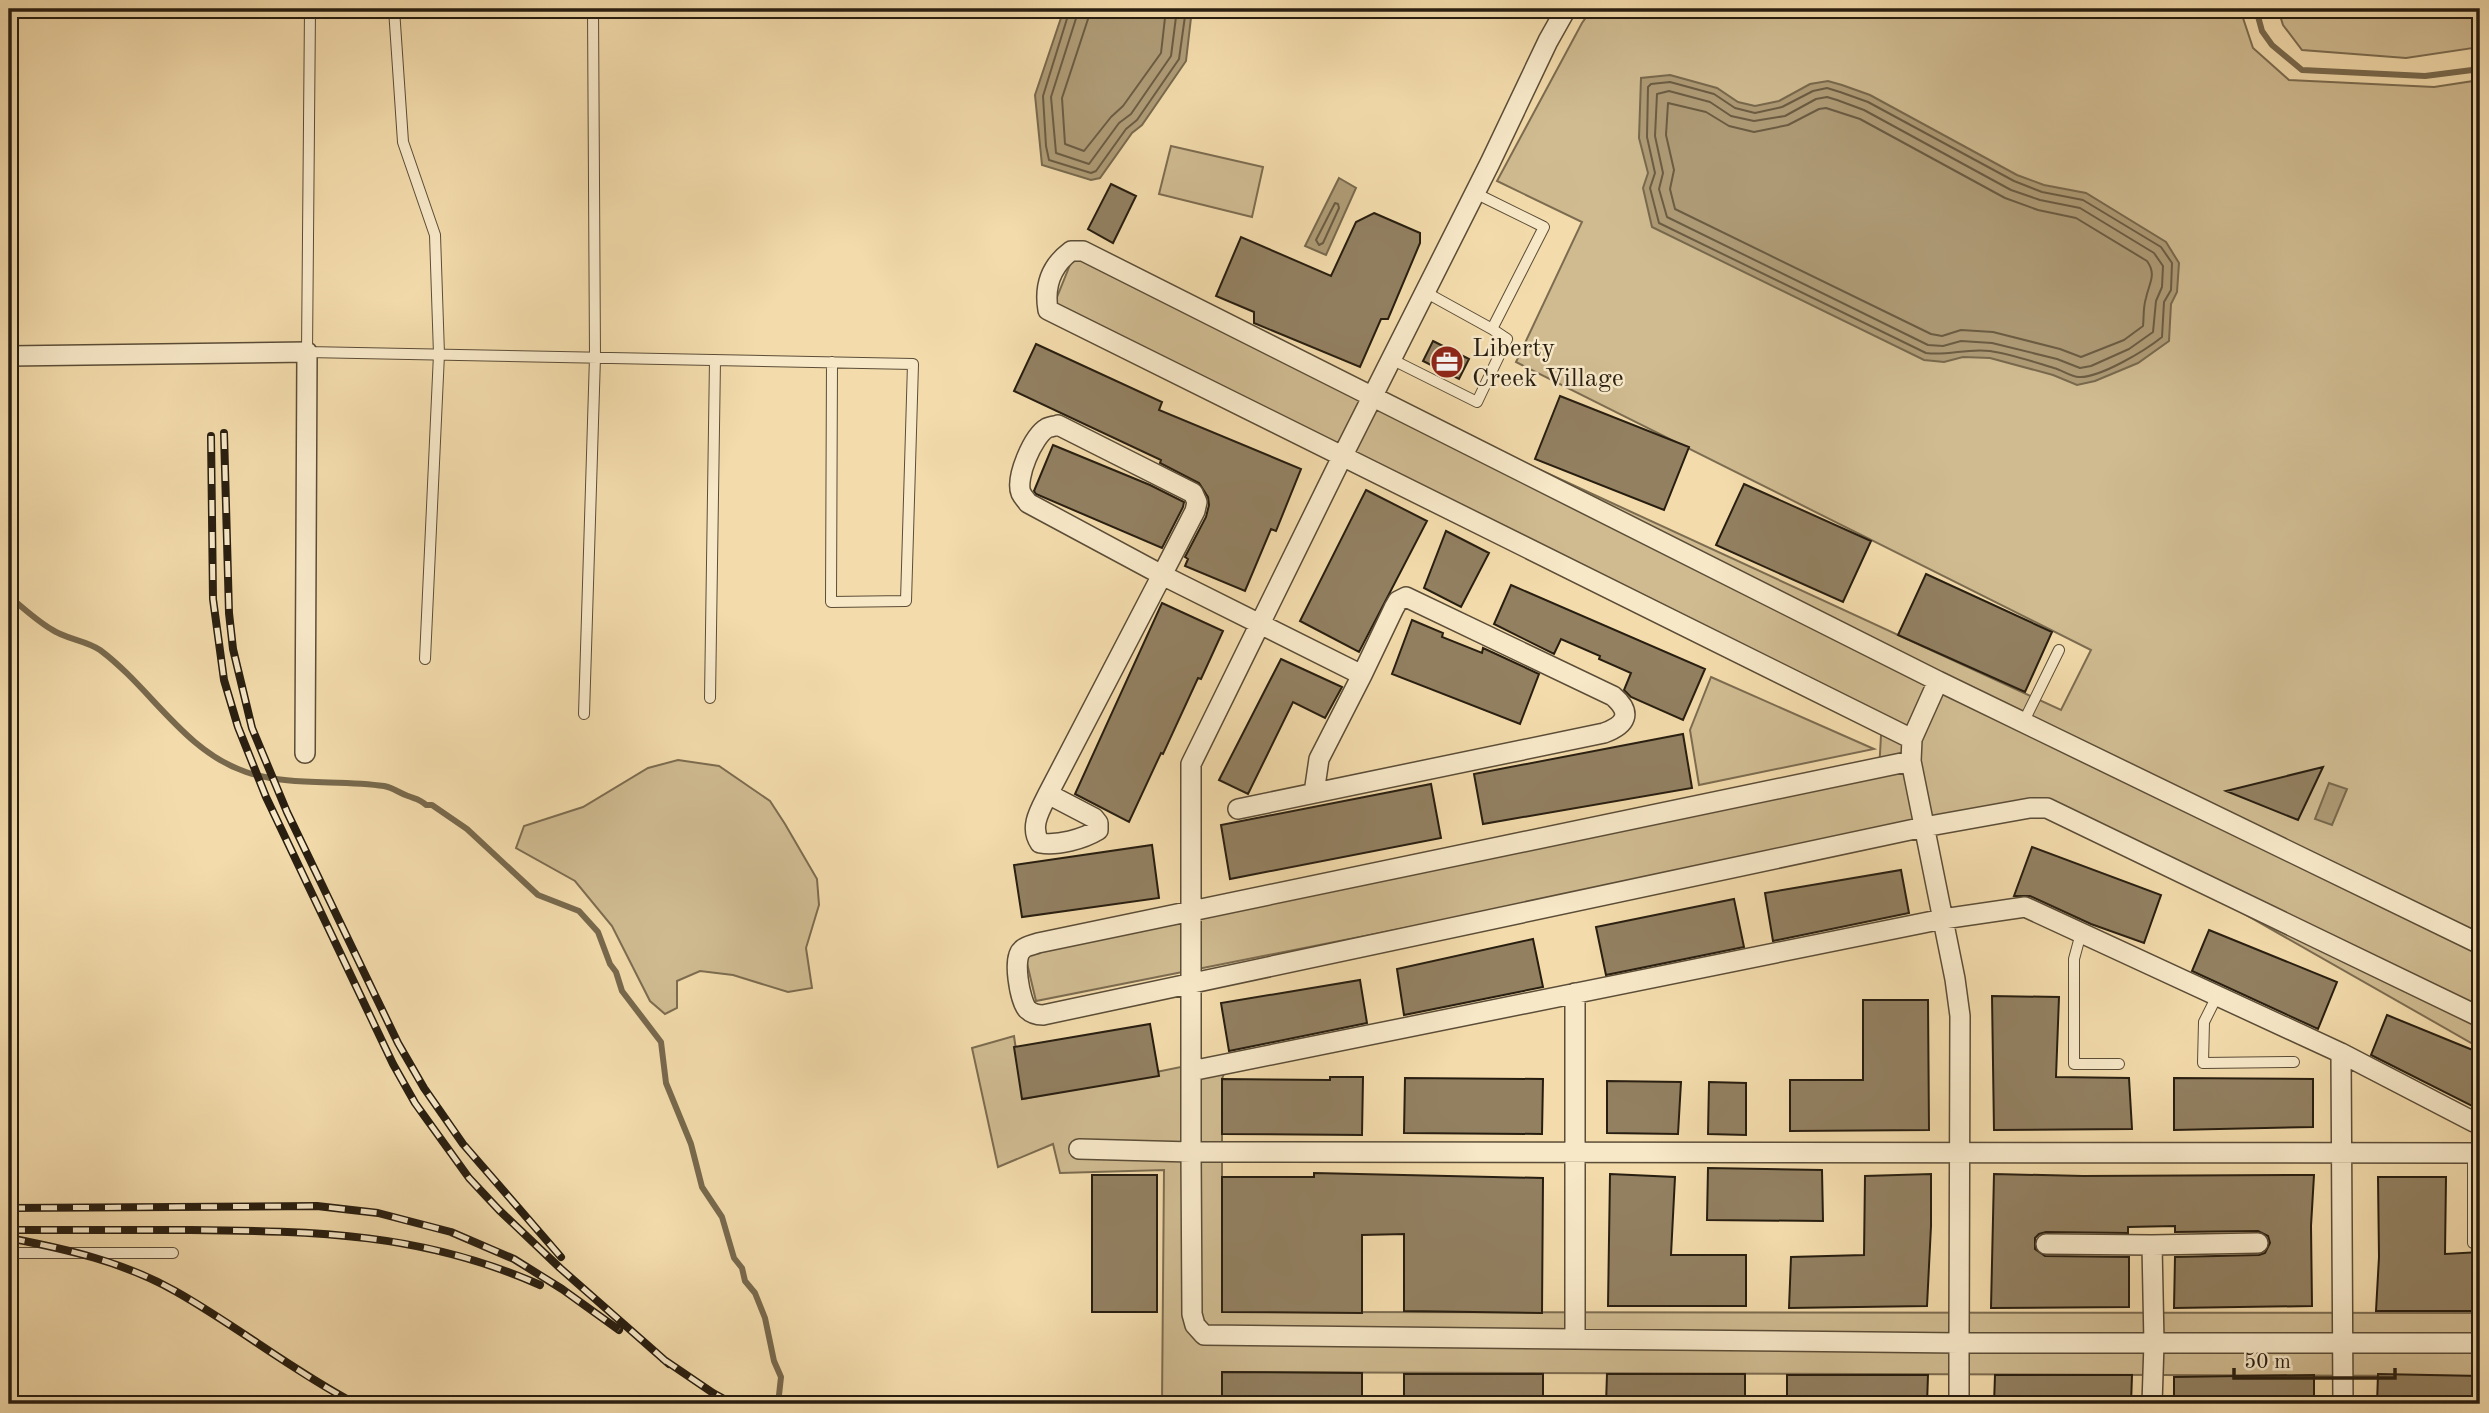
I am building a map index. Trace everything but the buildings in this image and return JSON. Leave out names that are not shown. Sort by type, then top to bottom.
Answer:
[{"type":"street","points":[[1566,9],[1191,764],[1189,913],[1192,1314],[1195,1325],[1204,1335],[1959,1343],[2480,1343]]},
{"type":"street","points":[[1912,739],[1048,310],[1047,285],[1053,272],[1061,258],[1071,251],[1083,251],[1938,681],[2480,944]]},
{"type":"street","points":[[9,356],[307,352],[304,753]]},
{"type":"street","points":[[1048,794],[1162,575],[1195,511],[1197,502],[1194,493],[1058,425],[1047,428],[1038,436],[1020,479],[1021,493],[1028,503],[1162,575],[1362,675]]},
{"type":"street","points":[[1238,809],[1604,733],[1623,723],[1625,714],[1621,703],[1613,696],[1406,597],[1398,601],[1394,608],[1319,759],[1314,793]]},
{"type":"street","points":[[1938,681],[1912,739],[1911,761],[1960,1016],[1959,1404]]},
{"type":"street","points":[[1911,761],[1038,943],[1022,949],[1017,957],[1026,1008],[1034,1015],[1043,1015],[1924,827],[2030,808],[2047,808],[2480,1017]]},
{"type":"street","points":[[1191,1071],[1942,919],[2025,907],[2341,1053],[2474,1122]]},
{"type":"street","points":[[1575,993],[1575,1339]]},
{"type":"street","points":[[2341,1053],[2343,1404]]},
{"type":"street","points":[[1079,1149],[1191,1152],[2477,1153]]},
{"type":"street","points":[[2046,1244],[2258,1243]]},
{"type":"street","points":[[2152,1245],[2152,1404]]},
{"type":"lane","points":[[310,9],[307,352],[913,363],[906,601],[831,602],[832,362]]},
{"type":"lane","points":[[394,9],[403,142],[435,234],[439,355],[425,659]]},
{"type":"lane","points":[[584,714],[595,357],[593,9]]},
{"type":"lane","points":[[1475,193],[1544,227],[1492,329]]},
{"type":"lane","points":[[1391,359],[1477,401],[1507,339],[1425,292]]},
{"type":"lane","points":[[710,698],[715,360]]},
{"type":"lane","points":[[2023,723],[2059,650]]},
{"type":"lane","points":[[2081,933],[2074,959],[2074,1064],[2119,1064]]},
{"type":"lane","points":[[2217,996],[2204,1022],[2203,1063],[2294,1062]]},
{"type":"lane","points":[[2473,1243],[2477,1153]]},
{"type":"lane","points":[[9,1253],[173,1253]]},
{"type":"shaded area","points":[[1592,9],[2240,9],[2253,48],[2289,80],[2434,87],[2480,80],[2480,1048],[2046,801],[1036,1001],[1025,955],[1879,772],[1882,717],[1053,307],[1074,255],[2061,710],[2091,650],[1516,362],[1582,222],[1497,181]]},
{"type":"shaded area","points":[[2278,9],[2480,9],[2480,47],[2406,58],[2302,50],[2283,25]]},
{"type":"shaded area","points":[[1171,146],[1263,167],[1252,217],[1159,194]]},
{"type":"shaded area","points":[[1711,677],[1874,749],[1699,785],[1690,730]]},
{"type":"shaded area","points":[[678,760],[719,766],[770,801],[785,824],[817,879],[819,905],[806,948],[812,988],[788,992],[733,975],[700,971],[677,981],[677,1008],[665,1014],[650,1001],[612,926],[575,881],[516,848],[524,826],[583,807],[648,768]]},
{"type":"shaded area","points":[[1014,1036],[1023,1099],[1230,1057],[1222,1079],[1222,1312],[2480,1313],[2480,1376],[1222,1372],[1222,1404],[1162,1404],[1164,1170],[1060,1173],[1053,1144],[998,1167],[972,1048]]},
{"type":"water","points":[[1064,9],[1192,9],[1186,61],[1142,125],[1132,133],[1100,178],[1091,180],[1042,165],[1035,95]]},
{"type":"water","points":[[1670,75],[1717,88],[1738,102],[1755,106],[1779,101],[1810,84],[1828,81],[1870,95],[2017,175],[2044,185],[2086,193],[2166,242],[2179,263],[2177,292],[2171,304],[2169,341],[2138,363],[2095,381],[2077,385],[2053,375],[1990,358],[1963,357],[1944,362],[1924,360],[1652,227],[1643,188],[1648,173],[1639,138],[1641,78]]},
{"type":"water","points":[[1339,178],[1356,188],[1326,255],[1305,246]]},
{"type":"water","points":[[2329,783],[2347,789],[2332,825],[2315,819]]},
{"type":"waterway","points":[[2256,9],[2262,31],[2272,45],[2302,70],[2425,76],[2480,69]]},
{"type":"waterway","points":[[9,596],[57,632],[100,650],[136,682],[186,734],[224,762],[263,777],[384,786],[418,799],[426,805],[432,805],[467,829],[538,895],[579,911],[598,932],[622,991],[661,1042],[666,1083],[691,1144],[702,1187],[722,1217],[734,1258],[742,1268],[745,1281],[755,1293],[765,1318],[774,1361],[781,1377],[778,1404]]},
{"type":"railway","points":[[224,433],[229,613],[233,649],[252,728],[287,812],[398,1043],[424,1088],[463,1144],[561,1257]]},
{"type":"railway","points":[[211,436],[213,599],[224,680],[238,727],[266,797],[393,1064],[415,1103],[469,1178],[560,1268],[669,1364]]},
{"type":"railway","points":[[9,1208],[317,1206],[378,1213],[451,1232],[514,1259],[619,1330]]},
{"type":"railway","points":[[9,1230],[281,1232],[368,1238],[454,1255],[540,1285]]},
{"type":"railway","points":[[9,1238],[115,1264],[156,1281],[356,1404]]},
{"type":"railway","points":[[663,1359],[733,1404]]},
{"type":"place","name":"Liberty Creek Village","points":[[1447,362]]}]
